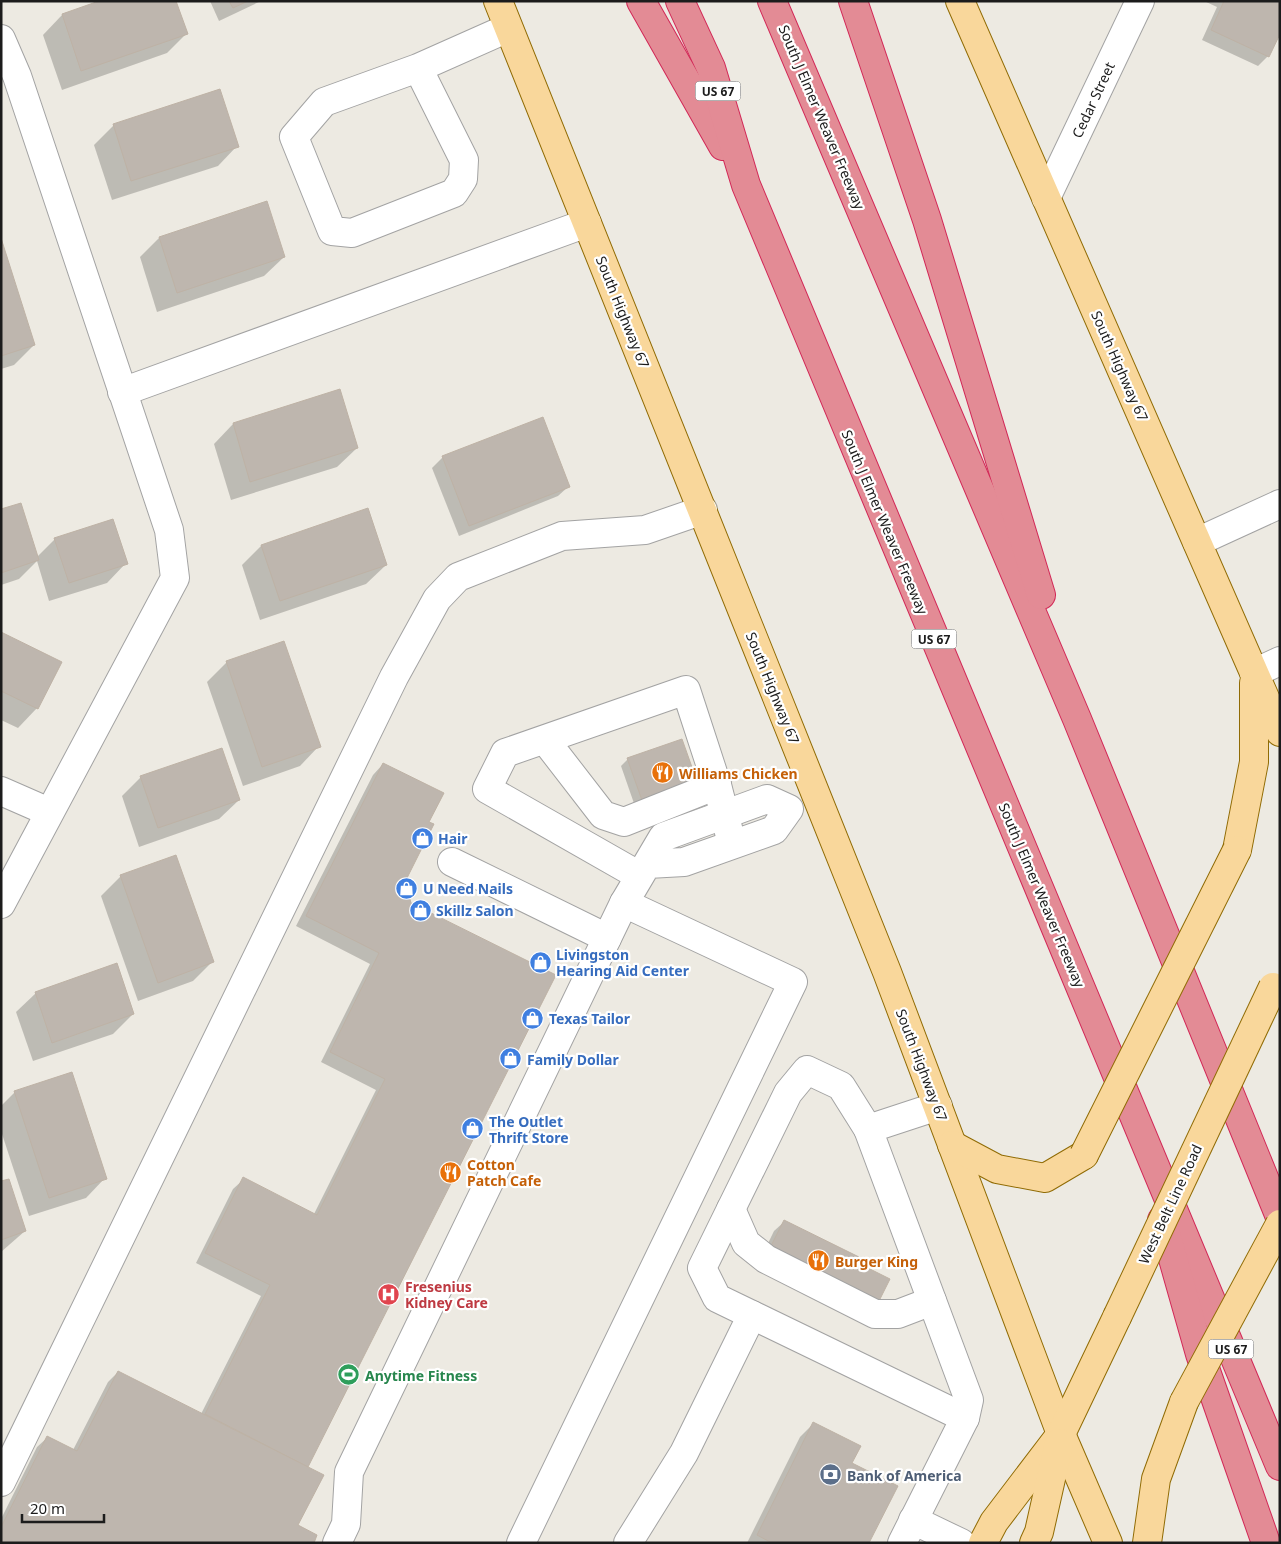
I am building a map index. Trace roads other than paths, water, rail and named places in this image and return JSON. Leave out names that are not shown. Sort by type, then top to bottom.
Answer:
[{"type":"highway","points":[[641,1],[746,185]]},
{"type":"highway","name":"South J Elmer Weaver Freeway","points":[[680,1],[711,68],[746,185],[1280,1466]]},
{"type":"highway","name":"South J Elmer Weaver Freeway","points":[[772,1],[1077,719],[1280,1217]]},
{"type":"highway","points":[[853,1],[927,220],[999,450],[1077,719]]},
{"type":"highway","points":[[1122,1087],[1200,1354],[1266,1543]]},
{"type":"main road","name":"South Highway 67","points":[[498,1],[818,799],[938,1106],[1061,1434],[1108,1543]]},
{"type":"main road","name":"South Highway 67","points":[[960,1],[1280,732]]},
{"type":"main road","points":[[952,1145],[997,1169],[1045,1178],[1084,1155],[1122,1087],[1236,850],[1254,762],[1254,673]]},
{"type":"main road","name":"West Belt Line Road","points":[[983,1543],[994,1522],[1061,1434],[1276,980]]},
{"type":"main road","points":[[1148,1543],[1156,1479],[1184,1402],[1280,1224]]},
{"type":"main road","name":"West Belt Line Road","points":[[1034,1543],[1039,1532],[1061,1434]]},
{"type":"street","name":"Cedar Street","points":[[1046,198],[1140,1]]},
{"type":"street","points":[[418,68],[464,160],[463,179],[454,194],[352,233],[332,231],[294,137],[324,102],[418,68],[508,28]]},
{"type":"street","points":[[1,39],[17,76],[169,530],[175,578],[48,812],[1,904]]},
{"type":"street","points":[[122,392],[587,223]]},
{"type":"street","points":[[1197,542],[1280,504]]},
{"type":"street","points":[[1,1482],[394,677],[437,599],[458,577],[562,536],[645,530],[703,510]]},
{"type":"street","points":[[1254,673],[1280,661]]},
{"type":"street","points":[[733,844],[717,785],[686,690],[505,753],[487,789],[643,869],[684,862],[774,830],[790,809],[818,799]]},
{"type":"street","points":[[545,740],[603,815],[624,822],[717,785]]},
{"type":"street","points":[[1,791],[48,812]]},
{"type":"street","points":[[337,1543],[346,1524],[349,1472],[624,903],[663,836],[767,799],[790,809]]},
{"type":"street","points":[[452,862],[607,938]]},
{"type":"street","points":[[521,1543],[793,982],[624,903]]},
{"type":"street","points":[[961,1543],[908,1531],[965,1418],[969,1400],[868,1129],[841,1086],[807,1070],[788,1093],[702,1268],[717,1298],[965,1418]]},
{"type":"street","points":[[868,1129],[938,1106]]},
{"type":"street","points":[[731,1209],[746,1243],[766,1259],[875,1314],[898,1314],[932,1301]]},
{"type":"street","points":[[628,1543],[684,1453],[752,1315]]},
{"type":"place","name":"Williams Chicken","points":[[663,773]]},
{"type":"place","name":"Hair","points":[[422,838]]},
{"type":"place","name":"U Need Nails","points":[[407,888]]},
{"type":"place","name":"Skillz Salon","points":[[420,910]]},
{"type":"place","name":"Livingston Hearing Aid Center","points":[[540,962]]},
{"type":"place","name":"Texas Tailor","points":[[533,1018]]},
{"type":"place","name":"Family Dollar","points":[[511,1059]]},
{"type":"place","name":"The Outlet Thrift Store","points":[[473,1129]]},
{"type":"place","name":"Cotton Patch Cafe","points":[[451,1172]]},
{"type":"place","name":"Burger King","points":[[819,1261]]},
{"type":"place","name":"Fresenius Kidney Care","points":[[389,1294]]},
{"type":"place","name":"Anytime Fitness","points":[[349,1375]]},
{"type":"place","name":"Bank of America","points":[[831,1475]]}]
